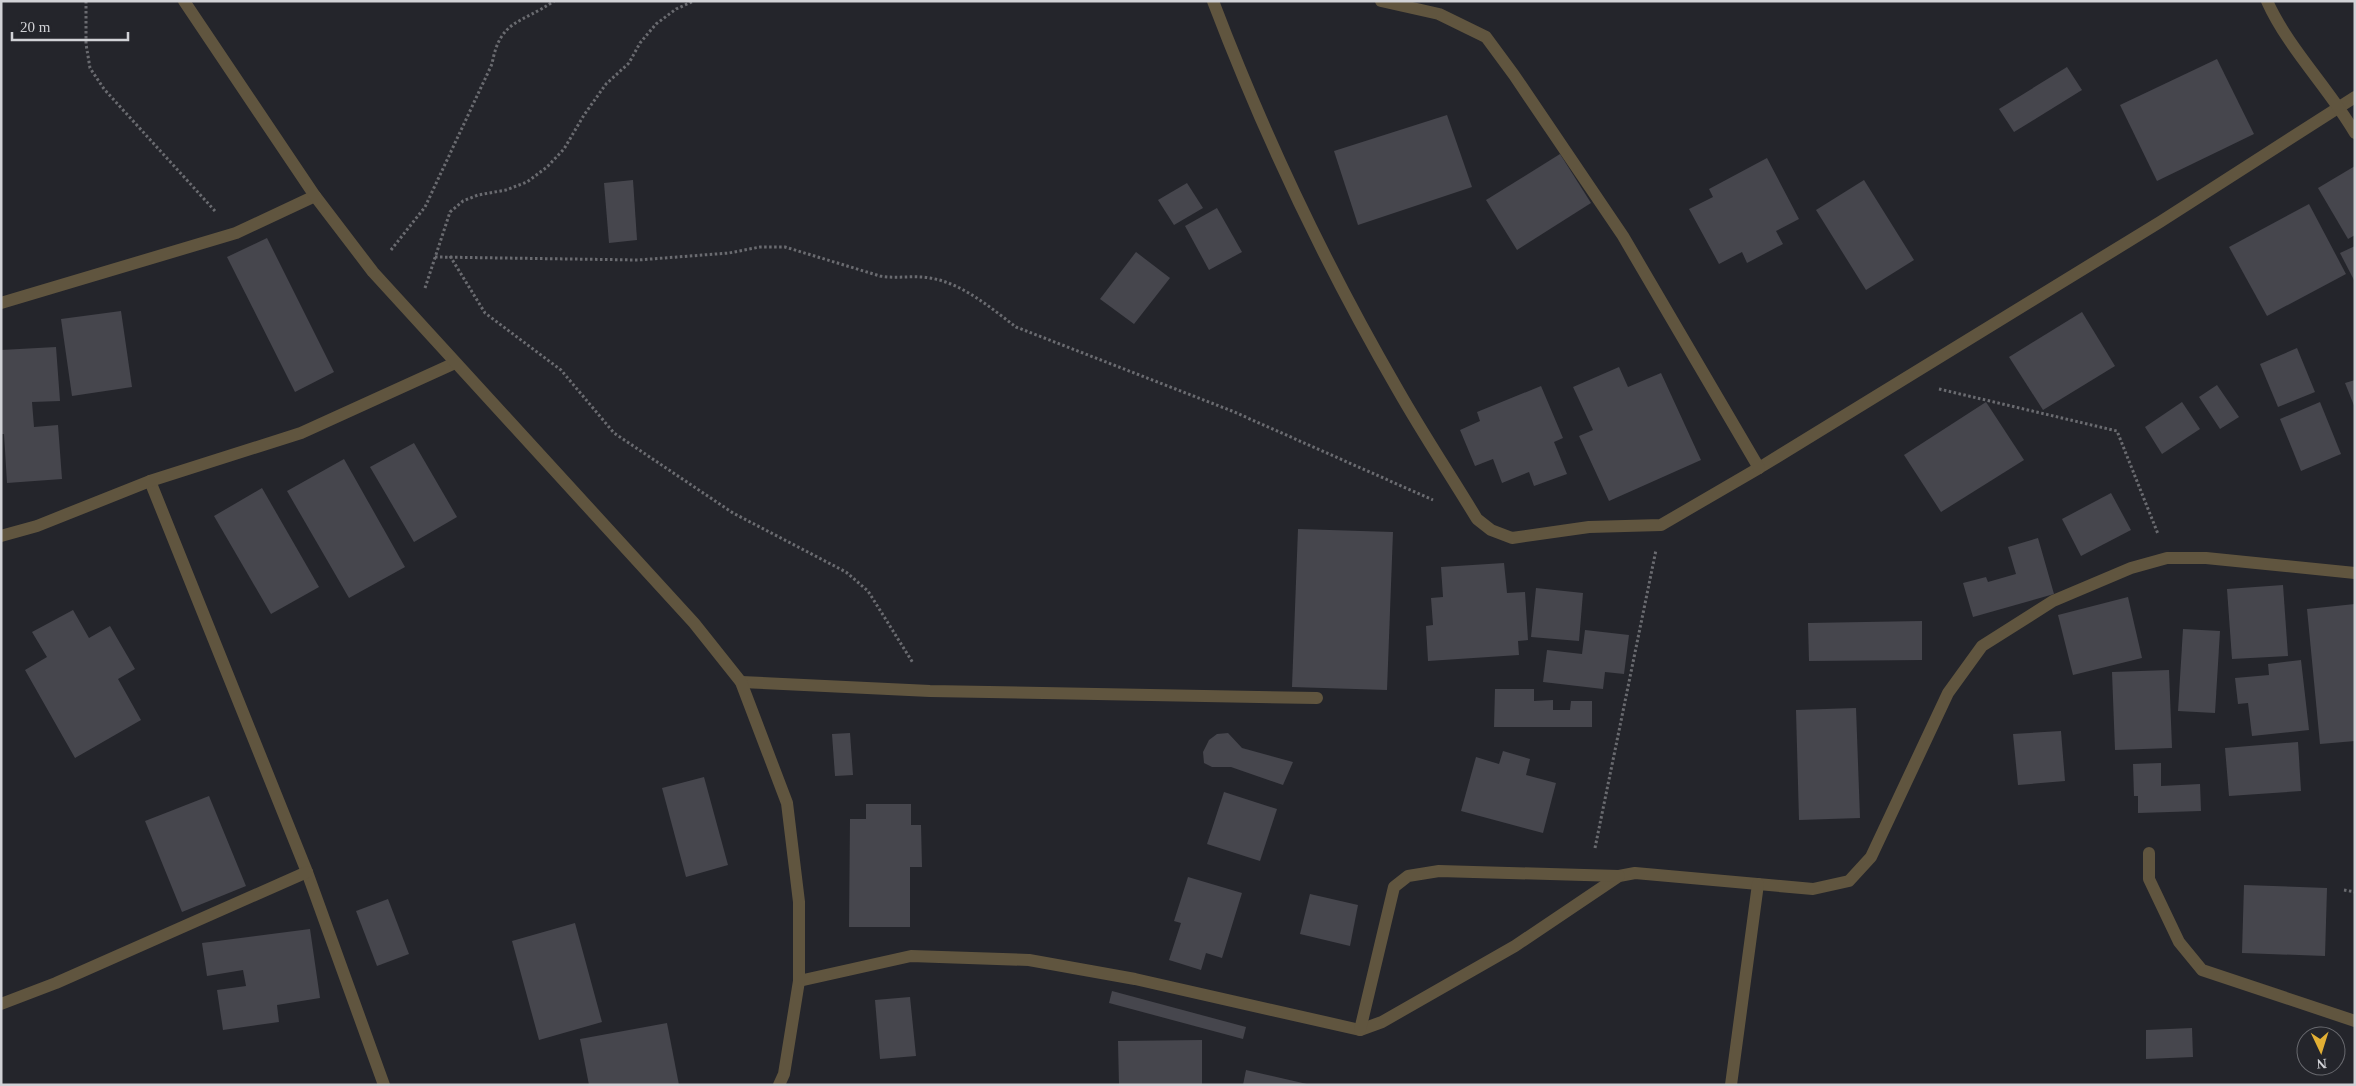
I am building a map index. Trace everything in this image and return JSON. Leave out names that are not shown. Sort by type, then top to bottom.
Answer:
[{"type":"street","points":[[184,1],[315,196],[374,272],[694,623],[741,682],[787,803],[799,902],[800,981],[784,1074],[779,1085]]},
{"type":"street","points":[[1213,1],[1236,61],[1321,248],[1398,390],[1477,519],[1491,530],[1512,538],[1588,527],[1662,525],[1760,468],[2160,222],[2355,97]]},
{"type":"street","points":[[1380,1],[1439,14],[1486,37],[1514,75],[1623,236],[1760,468]]},
{"type":"street","points":[[2268,1],[2276,21],[2339,106],[2355,134]]},
{"type":"street","points":[[1,303],[236,233],[315,196]]},
{"type":"street","points":[[1,536],[37,526],[150,481],[301,433],[456,363]]},
{"type":"street","points":[[150,481],[307,872],[384,1085]]},
{"type":"street","points":[[1360,1030],[1394,887],[1408,876],[1439,871],[1590,876],[1619,876],[1635,873],[1813,890],[1849,881],[1871,857],[1948,693],[1982,646],[2053,601],[2131,568],[2167,558],[2206,558],[2355,573]]},
{"type":"street","points":[[741,682],[930,691],[1317,698]]},
{"type":"street","points":[[2149,852],[2149,879],[2179,942],[2202,970],[2355,1021]]},
{"type":"street","points":[[1,1004],[65,979],[307,872]]},
{"type":"street","points":[[800,981],[911,956],[1029,960],[1135,979],[1360,1030],[1382,1022],[1515,946],[1619,876]]},
{"type":"street","points":[[1731,1085],[1758,884]]},
{"type":"path","points":[[86,1],[86,44],[90,68],[104,89],[236,233]]},
{"type":"path","points":[[374,272],[425,207],[492,64],[495,46],[502,32],[554,1]]},
{"type":"path","points":[[417,320],[450,212],[463,201],[478,194],[506,190],[527,182],[547,167],[564,149],[584,115],[606,84],[629,63],[640,43],[656,24],[676,9],[694,1]]},
{"type":"path","points":[[435,256],[638,260],[729,253],[760,247],[785,247],[880,276],[895,279],[928,277],[945,281],[988,306],[1016,327],[1232,411],[1477,519]]},
{"type":"path","points":[[450,256],[485,313],[561,370],[614,433],[733,513],[846,572],[868,591],[930,691]]},
{"type":"path","points":[[1901,380],[2117,431],[2167,558]]},
{"type":"path","points":[[1590,876],[1662,525]]},
{"type":"path","points":[[2344,890],[2355,892]]},
{"type":"building","points":[[2217,59],[2254,134],[2157,181],[2120,105]]},
{"type":"building","points":[[2067,67],[2082,90],[2014,132],[1999,109]]},
{"type":"building","points":[[1447,115],[1472,187],[1358,225],[1334,151]]},
{"type":"building","points":[[1560,154],[1591,203],[1517,250],[1486,200]]},
{"type":"building","points":[[1767,158],[1799,219],[1776,231],[1783,244],[1747,263],[1742,252],[1719,264],[1689,209],[1713,197],[1709,189]]},
{"type":"building","points":[[2355,166],[2355,235],[2348,239],[2318,188]]},
{"type":"building","points":[[633,180],[637,240],[609,243],[604,183]]},
{"type":"building","points":[[1864,180],[1914,260],[1866,290],[1816,210]]},
{"type":"building","points":[[1187,183],[1203,208],[1174,225],[1158,200]]},
{"type":"building","points":[[2309,204],[2346,274],[2267,316],[2229,247]]},
{"type":"building","points":[[1217,208],[1242,252],[1209,270],[1185,226]]},
{"type":"building","points":[[267,238],[334,372],[295,392],[227,257]]},
{"type":"building","points":[[2355,246],[2355,282],[2340,253]]},
{"type":"building","points":[[1136,252],[1170,278],[1134,324],[1100,299]]},
{"type":"building","points":[[121,311],[132,387],[72,396],[61,319]]},
{"type":"building","points":[[2082,312],[2115,366],[2043,410],[2009,357]]},
{"type":"building","points":[[56,347],[60,401],[32,402],[34,427],[58,425],[62,479],[7,483],[4,434],[1,434],[1,350]]},
{"type":"building","points":[[2297,348],[2315,392],[2278,407],[2260,364]]},
{"type":"building","points":[[1619,367],[1628,387],[1661,373],[1701,460],[1609,501],[1579,436],[1593,430],[1573,387]]},
{"type":"building","points":[[2355,380],[2355,408],[2345,383]]},
{"type":"building","points":[[2217,385],[2239,417],[2220,429],[2199,397]]},
{"type":"building","points":[[1541,386],[1563,438],[1554,442],[1567,474],[1534,486],[1529,472],[1502,483],[1493,459],[1475,466],[1460,430],[1480,421],[1477,412]]},
{"type":"building","points":[[1986,402],[2024,460],[1941,512],[1904,455]]},
{"type":"building","points":[[2182,402],[2200,429],[2162,454],[2145,427]]},
{"type":"building","points":[[2320,402],[2341,454],[2301,471],[2280,419]]},
{"type":"building","points":[[414,443],[457,517],[414,542],[370,467]]},
{"type":"building","points":[[344,459],[405,567],[349,598],[287,491]]},
{"type":"building","points":[[262,488],[319,587],[271,614],[214,516]]},
{"type":"building","points":[[2111,493],[2131,530],[2081,556],[2062,519]]},
{"type":"building","points":[[1298,529],[1393,532],[1387,690],[1292,687]]},
{"type":"building","points":[[2038,538],[2054,594],[1973,617],[1963,583],[1986,577],[1988,582],[2016,574],[2008,547]]},
{"type":"building","points":[[1504,563],[1507,593],[1525,592],[1528,640],[1518,641],[1519,655],[1428,661],[1426,626],[1433,625],[1431,598],[1443,597],[1441,567]]},
{"type":"building","points":[[2283,585],[2288,656],[2232,659],[2227,589]]},
{"type":"building","points":[[1536,588],[1583,593],[1579,641],[1531,637]]},
{"type":"building","points":[[2128,597],[2142,658],[2073,675],[2058,615]]},
{"type":"building","points":[[2355,604],[2355,741],[2320,744],[2307,609]]},
{"type":"building","points":[[73,610],[89,638],[110,626],[135,669],[118,679],[141,720],[75,758],[25,670],[47,657],[32,632]]},
{"type":"building","points":[[1922,621],[1922,660],[1809,661],[1808,623]]},
{"type":"building","points":[[2183,629],[2220,631],[2215,713],[2178,711]]},
{"type":"building","points":[[1585,630],[1629,635],[1624,674],[1605,672],[1603,689],[1543,682],[1547,650],[1582,654]]},
{"type":"building","points":[[2301,660],[2309,730],[2252,736],[2248,703],[2238,704],[2235,678],[2269,675],[2268,664]]},
{"type":"building","points":[[2169,670],[2172,748],[2115,750],[2112,672]]},
{"type":"building","points":[[1495,689],[1534,689],[1534,701],[1553,700],[1553,710],[1570,710],[1571,701],[1592,701],[1592,727],[1494,727]]},
{"type":"building","points":[[1856,708],[1860,818],[1799,820],[1796,710]]},
{"type":"building","points":[[2061,731],[2065,781],[2018,785],[2013,734]]},
{"type":"building","points":[[850,733],[853,775],[835,776],[832,734]]},
{"type":"building","points":[[1228,733],[1242,748],[1293,762],[1283,785],[1231,767],[1212,767],[1204,763],[1203,752],[1209,740],[1217,734]]},
{"type":"building","points":[[2298,742],[2301,791],[2229,796],[2225,748]]},
{"type":"building","points":[[1503,751],[1530,759],[1526,775],[1556,783],[1543,833],[1461,811],[1476,757],[1499,764]]},
{"type":"building","points":[[2161,763],[2161,786],[2200,784],[2201,811],[2138,813],[2138,796],[2134,796],[2133,764]]},
{"type":"building","points":[[704,777],[728,865],[686,877],[662,788]]},
{"type":"building","points":[[1224,792],[1277,809],[1260,861],[1207,844]]},
{"type":"building","points":[[209,796],[246,886],[182,912],[145,821]]},
{"type":"building","points":[[866,804],[911,804],[911,825],[921,825],[922,867],[910,867],[910,927],[849,927],[850,819],[866,819]]},
{"type":"building","points":[[1188,877],[1242,893],[1222,958],[1206,953],[1201,970],[1169,960],[1181,923],[1174,921]]},
{"type":"building","points":[[2244,885],[2327,888],[2325,956],[2242,953]]},
{"type":"building","points":[[1310,894],[1358,905],[1350,946],[1300,934]]},
{"type":"building","points":[[388,899],[409,954],[377,966],[356,911]]},
{"type":"building","points":[[575,923],[602,1022],[539,1040],[512,941]]},
{"type":"building","points":[[310,929],[320,998],[277,1005],[279,1022],[223,1030],[217,990],[246,986],[243,970],[207,976],[202,943]]},
{"type":"building","points":[[1112,991],[1246,1027],[1243,1039],[1109,1003]]},
{"type":"building","points":[[910,997],[916,1056],[880,1059],[875,1000]]},
{"type":"building","points":[[667,1023],[679,1085],[589,1085],[580,1039]]},
{"type":"building","points":[[2192,1028],[2193,1057],[2146,1059],[2146,1030]]},
{"type":"building","points":[[1202,1040],[1202,1085],[1119,1085],[1118,1041]]},
{"type":"building","points":[[1246,1070],[1307,1084],[1307,1085],[1243,1085]]}]
